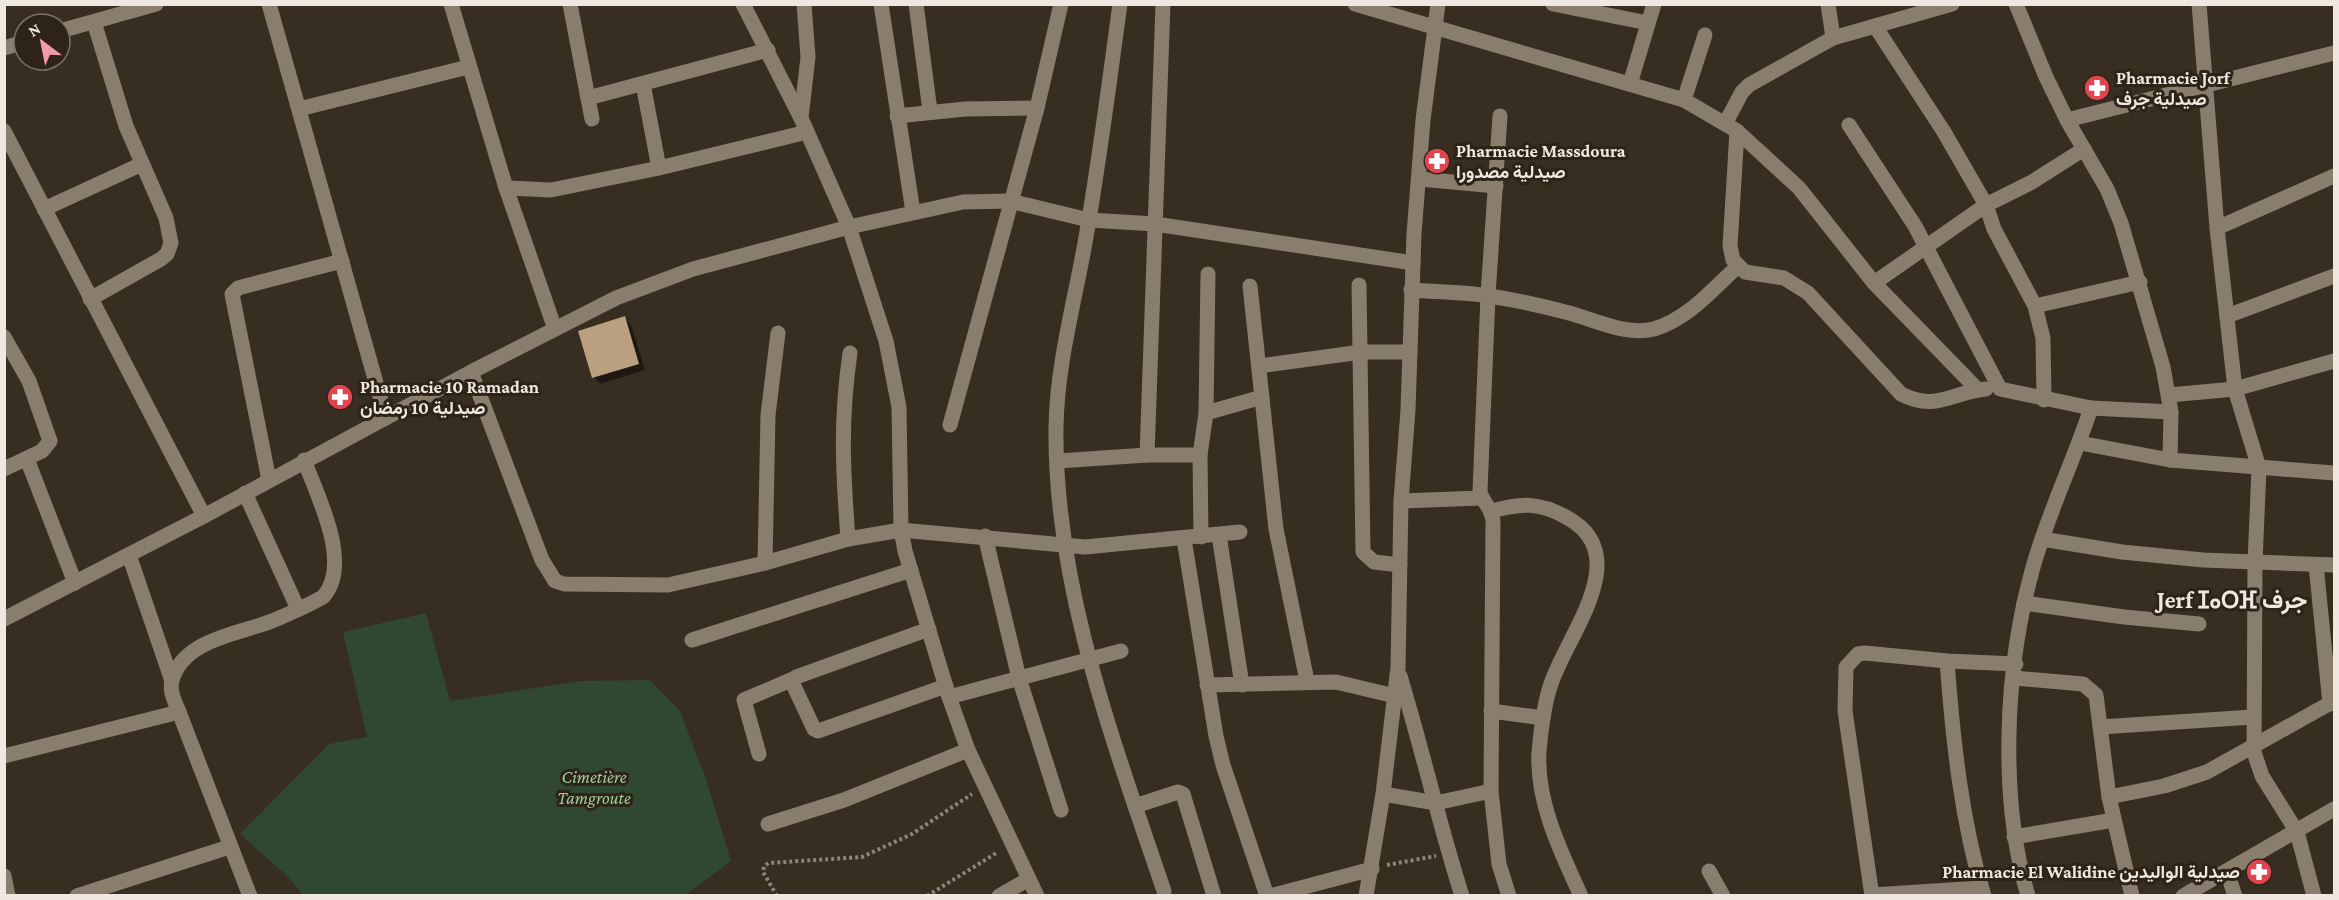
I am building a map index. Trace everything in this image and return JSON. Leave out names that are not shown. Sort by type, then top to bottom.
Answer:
[{"type":"street","points":[[72,28],[156,4]]},
{"type":"street","points":[[268,4],[386,418]]},
{"type":"street","points":[[451,4],[506,188],[555,329]]},
{"type":"street","points":[[570,4],[592,119]]},
{"type":"street","points":[[743,4],[804,125],[849,227],[886,341],[897,386],[901,530],[911,570],[947,692],[968,750],[1037,896]]},
{"type":"street","points":[[804,4],[808,57],[804,125]]},
{"type":"street","points":[[881,4],[913,212]]},
{"type":"street","points":[[916,4],[930,111]]},
{"type":"street","points":[[950,425],[1010,201],[1038,108],[1061,4]]},
{"type":"street","points":[[1120,4],[1089,220],[1063,358],[1056,428],[1064,546],[1090,660],[1164,891]]},
{"type":"street","points":[[1147,455],[1155,295],[1155,224],[1163,4]]},
{"type":"street","points":[[1355,4],[1684,100],[1731,128],[1776,165],[1817,207],[1874,283],[1978,390]]},
{"type":"street","points":[[1366,896],[1383,794],[1398,667],[1401,501],[1413,263],[1423,120],[1438,4]]},
{"type":"street","points":[[1553,4],[1648,23]]},
{"type":"street","points":[[1630,84],[1654,4]]},
{"type":"street","points":[[1828,4],[1833,38]]},
{"type":"street","points":[[1952,4],[1833,38],[1749,84],[1742,92],[1731,128],[1731,246],[1737,267],[1745,272],[1784,278],[1808,293],[1901,394],[1929,404],[1978,390],[2000,389],[2091,408],[2171,412]]},
{"type":"street","points":[[2016,4],[2067,120],[2108,189],[2140,282],[2169,395],[2170,460]]},
{"type":"street","points":[[2199,4],[2217,228],[2235,389],[2259,468],[2253,717],[2256,763],[2297,832],[2314,896]]},
{"type":"street","points":[[90,299],[161,260],[167,254],[171,243],[166,218],[126,126],[94,22]]},
{"type":"street","points":[[1875,26],[1944,132],[1986,205],[1995,229],[2035,306],[2043,338],[2044,400]]},
{"type":"street","points":[[1684,100],[1705,35]]},
{"type":"street","points":[[588,98],[768,50]]},
{"type":"street","points":[[2067,120],[2334,53]]},
{"type":"street","points":[[299,109],[468,67]]},
{"type":"street","points":[[643,84],[659,168]]},
{"type":"street","points":[[897,116],[930,111],[1038,108]]},
{"type":"street","points":[[1500,116],[1481,430],[1482,498],[1492,511],[1491,791],[1499,864],[1509,896]]},
{"type":"street","points":[[506,188],[551,190],[659,168],[804,125]]},
{"type":"street","points":[[1850,125],[1886,178],[1926,246],[2000,389]]},
{"type":"street","points":[[4,131],[204,516]]},
{"type":"street","points":[[1874,283],[1986,205],[2032,182],[2084,149]]},
{"type":"street","points":[[44,209],[142,164]]},
{"type":"street","points":[[2217,228],[2334,176]]},
{"type":"street","points":[[1420,179],[1496,186]]},
{"type":"street","points":[[4,619],[204,516],[304,460],[471,372],[616,298],[673,276],[849,227],[963,202],[1010,201],[1089,220],[1155,224],[1413,263]]},
{"type":"street","points":[[269,480],[232,294],[238,288],[342,261]]},
{"type":"street","points":[[1412,290],[1488,296],[1549,308],[1617,327],[1652,329],[1672,322],[1690,310],[1737,267]]},
{"type":"street","points":[[1201,537],[1200,456],[1206,413],[1208,274]]},
{"type":"street","points":[[2227,316],[2334,276]]},
{"type":"street","points":[[2035,306],[2140,282]]},
{"type":"street","points":[[1250,285],[1276,530],[1307,681]]},
{"type":"street","points":[[1359,285],[1363,552],[1374,562],[1400,565]]},
{"type":"street","points":[[765,563],[768,415],[778,333]]},
{"type":"street","points":[[4,337],[29,381],[50,436],[46,448],[4,469]]},
{"type":"street","points":[[1259,366],[1361,352],[1410,352]]},
{"type":"street","points":[[848,540],[841,440],[843,400],[850,353]]},
{"type":"street","points":[[2169,395],[2235,389],[2334,362]]},
{"type":"street","points":[[471,372],[542,560],[555,580],[574,585],[668,585],[765,563],[848,540],[901,530],[985,536],[1064,546],[1184,539],[1240,532]]},
{"type":"street","points":[[1206,413],[1262,398]]},
{"type":"street","points":[[2028,896],[2014,837],[2008,773],[2015,671],[2024,603],[2042,539],[2080,443],[2091,408]]},
{"type":"street","points":[[2080,443],[2170,460],[2334,473]]},
{"type":"street","points":[[1058,461],[1147,455],[1200,456]]},
{"type":"street","points":[[27,459],[75,583]]},
{"type":"street","points":[[172,681],[184,662],[208,642],[272,621],[323,597],[329,590],[334,559],[333,535],[304,460]]},
{"type":"street","points":[[245,493],[298,609]]},
{"type":"street","points":[[1401,501],[1482,498]]},
{"type":"street","points":[[1492,511],[1529,503],[1552,509],[1571,519],[1587,535],[1598,557],[1596,582],[1551,681],[1539,755],[1544,794],[1558,846],[1580,895]]},
{"type":"street","points":[[1218,535],[1242,684]]},
{"type":"street","points":[[985,536],[1019,678],[1061,810]]},
{"type":"street","points":[[1184,539],[1207,685],[1223,765],[1269,896],[1372,868]]},
{"type":"street","points":[[2042,539],[2122,552],[2255,563],[2334,565]]},
{"type":"street","points":[[129,555],[172,681],[171,690],[229,848],[250,896]]},
{"type":"street","points":[[2109,796],[2189,779],[2216,767],[2332,703],[2316,565]]},
{"type":"street","points":[[692,640],[911,570]]},
{"type":"street","points":[[2024,603],[2124,617],[2199,624]]},
{"type":"street","points":[[759,754],[744,700],[793,679],[929,630]]},
{"type":"street","points":[[793,679],[814,729],[818,731],[947,692],[1019,678],[1121,651]]},
{"type":"street","points":[[1947,661],[1956,765],[1969,839],[1983,892],[1872,895],[1845,711],[1846,667],[1858,654],[1865,653],[1947,661],[2015,671],[2086,686],[2096,695],[2109,796],[2133,896]]},
{"type":"street","points":[[1398,667],[1436,803],[1447,853],[1462,896]]},
{"type":"street","points":[[1207,685],[1336,682],[1395,696]]},
{"type":"street","points":[[1491,711],[1544,718]]},
{"type":"street","points":[[4,756],[179,712]]},
{"type":"street","points":[[2100,727],[2253,717]]},
{"type":"street","points":[[768,824],[844,800],[968,750]]},
{"type":"street","points":[[1383,794],[1436,803],[1491,791]]},
{"type":"street","points":[[1135,806],[1178,792],[1183,794],[1214,896]]},
{"type":"street","points":[[2183,896],[2334,809]]},
{"type":"street","points":[[2014,837],[2114,820]]},
{"type":"street","points":[[77,896],[229,848]]},
{"type":"street","points":[[1709,871],[1723,896]]},
{"type":"street","points":[[2226,872],[2235,896]]},
{"type":"street","points":[[4,876],[8,896]]},
{"type":"street","points":[[999,896],[1029,879]]},
{"type":"path","points":[[777,896],[763,872],[764,866],[769,863],[862,857],[912,834],[985,785]]},
{"type":"path","points":[[927,896],[1012,844]]},
{"type":"path","points":[[1372,868],[1447,853]]},
{"type":"green space","name":"Cimetière Tamgroute","points":[[426,613],[450,701],[580,681],[650,680],[680,711],[706,779],[731,861],[686,895],[303,895],[286,875],[240,834],[329,744],[367,737],[343,632]]},
{"type":"building","points":[[625,316],[639,364],[592,378],[578,331]]},
{"type":"place","name":"Pharmacie Jorf صيدلية جرف","points":[[2097,88]]},
{"type":"place","name":"Pharmacie Massdoura صيدلية مصدورا","points":[[1437,161]]},
{"type":"place","name":"Pharmacie 10 Ramadan صيدلية 10 رمضان","points":[[340,397]]},
{"type":"place","name":"Pharmacie El Walidine صيدلية الواليدين","points":[[2259,872]]},
{"type":"district","name":"Jerf ⵊⴰⵔⴼ جرف","points":[[2232,599]]}]
